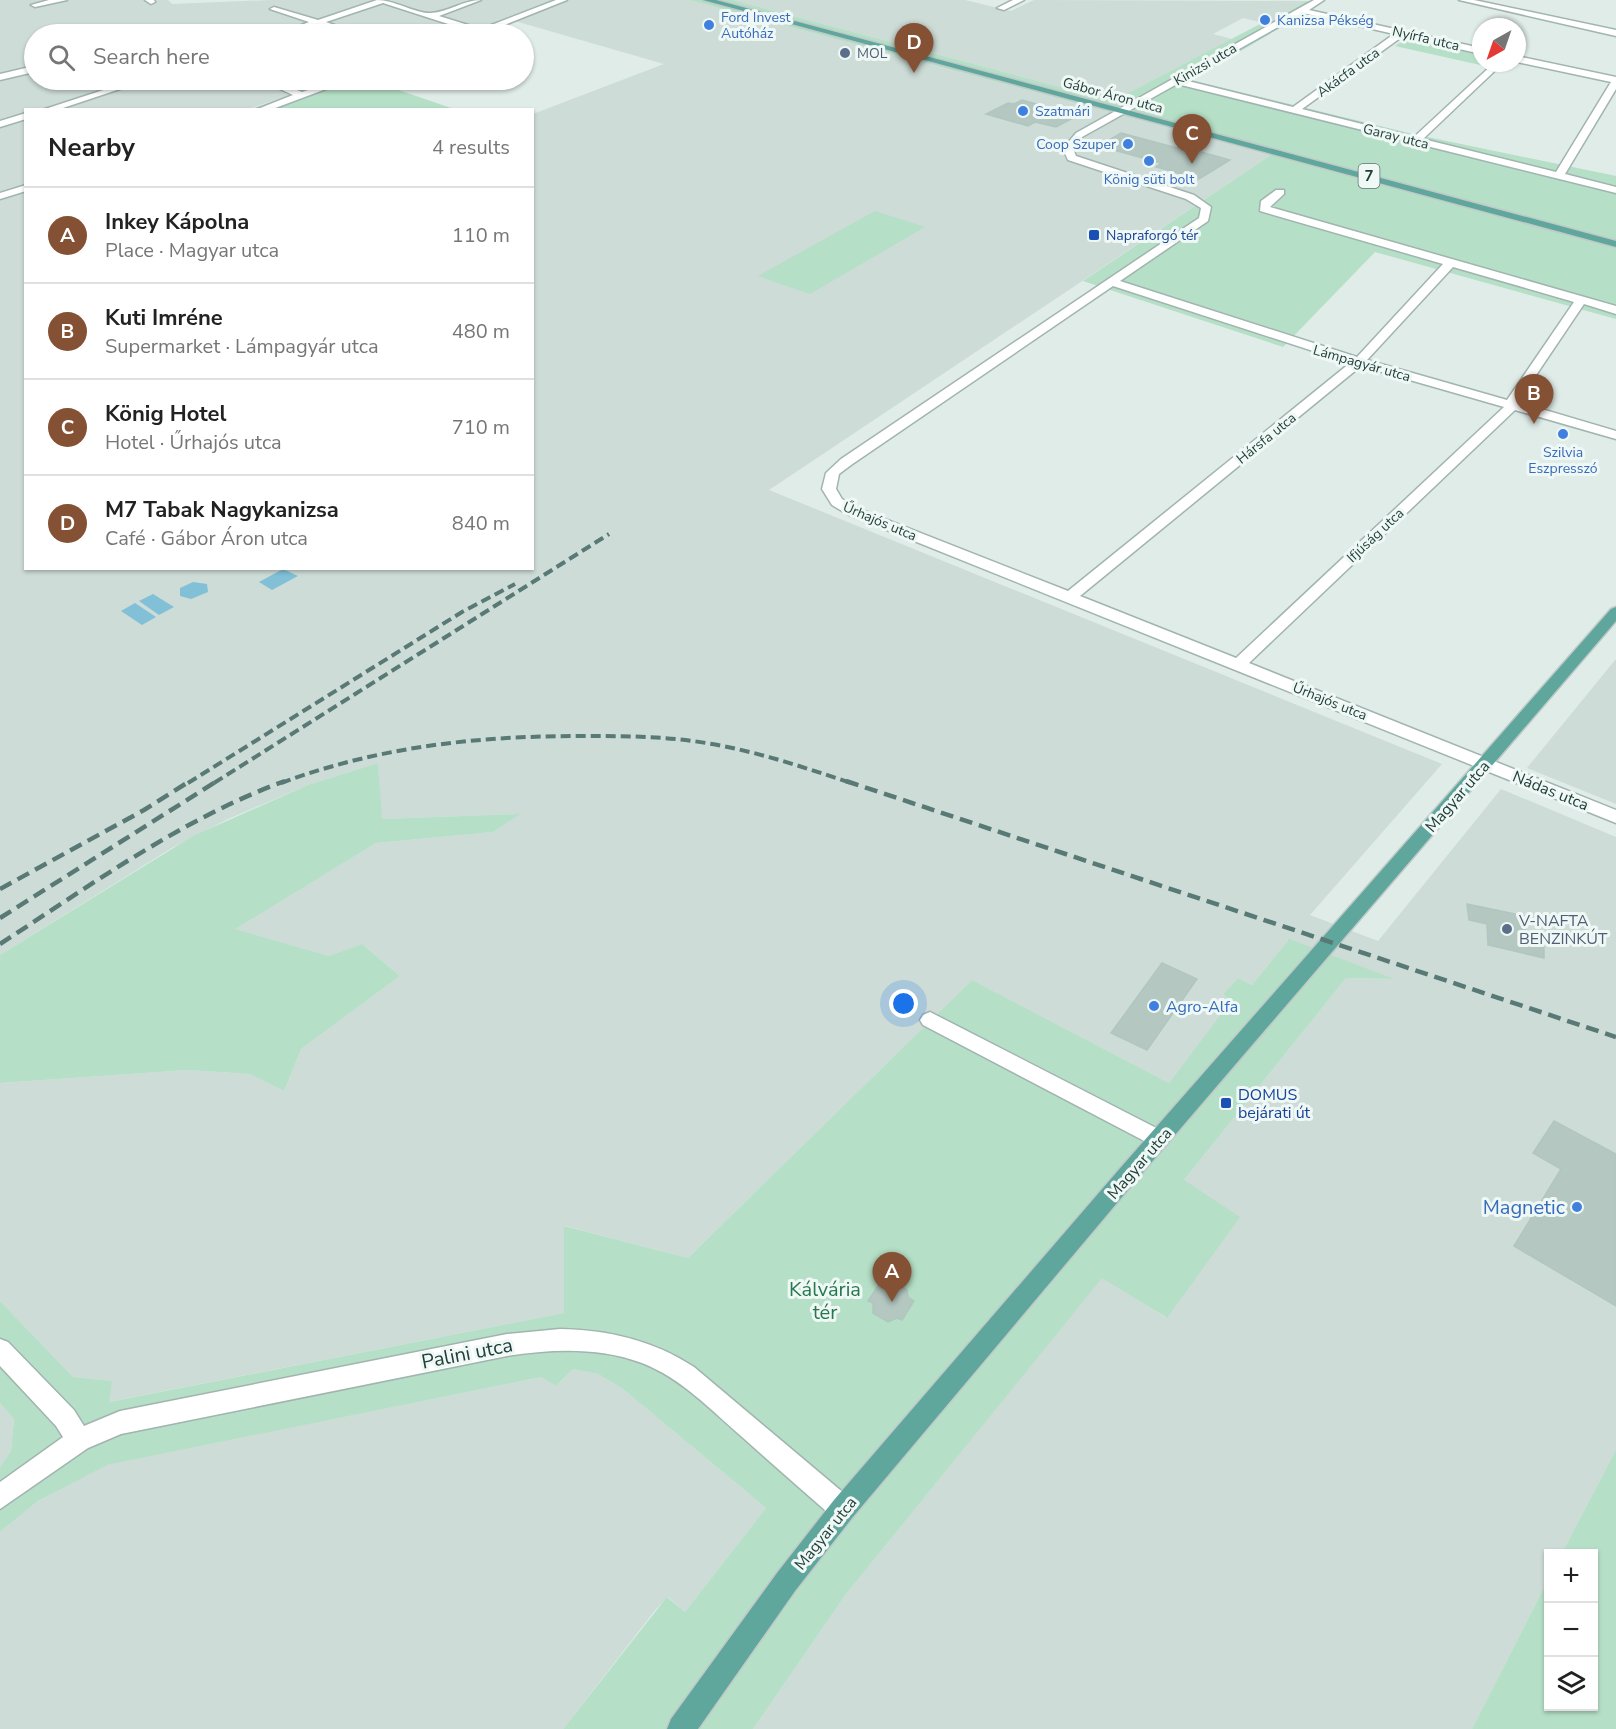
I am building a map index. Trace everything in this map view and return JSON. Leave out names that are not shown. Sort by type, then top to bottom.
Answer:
[{"type":"main road","name":"Gábor Áron utca","points":[[707,0],[1616,243]]},
{"type":"main road","name":"Magyar utca","points":[[681,1729],[786,1582],[843,1509],[1159,1139],[1616,612]]},
{"type":"street","points":[[35,5],[63,0]]},
{"type":"street","points":[[312,24],[382,0],[453,24]]},
{"type":"street","points":[[430,16],[477,0]]},
{"type":"street","points":[[502,24],[563,0]]},
{"type":"street","name":"Kinizsi utca","points":[[1070,154],[1069,146],[1076,137],[1320,0]]},
{"type":"street","points":[[1463,0],[1616,33]]},
{"type":"street","points":[[274,9],[324,24]]},
{"type":"street","name":"Nyírfa utca","points":[[1300,10],[1472,49]]},
{"type":"street","name":"Akácfa utca","points":[[1294,111],[1401,33]]},
{"type":"street","points":[[1526,60],[1616,81],[1559,176]]},
{"type":"street","points":[[0,77],[24,71]]},
{"type":"street","points":[[1416,141],[1489,72]]},
{"type":"street","name":"Garay utca","points":[[1176,81],[1616,190]]},
{"type":"street","points":[[52,108],[102,90]]},
{"type":"street","points":[[289,90],[302,95]]},
{"type":"street","points":[[265,108],[316,90]]},
{"type":"street","points":[[0,124],[24,117]]},
{"type":"street","name":"Űrhajós utca","points":[[1070,154],[1090,166],[1190,197],[1206,207],[1204,219],[846,462],[833,473],[828,484],[837,502],[852,511],[1485,763]]},
{"type":"street","points":[[0,196],[24,189]]},
{"type":"street","points":[[1280,192],[1265,203],[1264,209],[1616,310]]},
{"type":"street","name":"Hársfa utca","points":[[1070,598],[1359,362],[1450,263]]},
{"type":"street","name":"Lámpagyár utca","points":[[1111,282],[1359,362],[1616,435]]},
{"type":"street","name":"Ifjúság utca","points":[[1238,665],[1511,405],[1581,300]]},
{"type":"street","name":"Nádas utca","points":[[1485,763],[1616,817]]},
{"type":"street","points":[[930,1020],[1159,1139]]},
{"type":"street","name":"Palini utca","points":[[0,1497],[79,1440],[105,1428],[132,1420],[507,1345],[566,1339],[628,1348],[670,1365],[708,1392],[843,1509]]},
{"type":"street","points":[[0,1350],[65,1418],[79,1440]]},
{"type":"shaded area","points":[[0,0],[168,0],[172,4],[271,0],[689,0],[1271,155],[769,490],[1442,764],[1310,915],[1378,941],[1501,789],[1616,837],[1616,1450],[1564,1549],[1544,1549],[1544,1588],[1472,1729],[753,1729],[846,1594],[1102,1277],[1166,1318],[1184,1180],[1346,978],[1392,979],[1288,940],[1252,985],[1238,978],[1223,994],[1232,1001],[1169,1083],[972,980],[688,1258],[565,1226],[564,1313],[108,1402],[112,1381],[73,1377],[0,1301],[0,1083],[187,1070],[251,1074],[284,1091],[301,1049],[400,976],[362,944],[329,956],[234,929],[376,843],[493,832],[519,814],[381,819],[378,763],[308,785],[228,819],[170,849],[0,955]]},
{"type":"shaded area","points":[[733,0],[965,0],[1011,11],[1034,0],[1306,1],[1268,24],[1243,18],[1213,34],[1232,39],[1113,101]]},
{"type":"shaded area","points":[[1616,659],[1616,804],[1527,768]]},
{"type":"shaded area","points":[[573,1369],[598,1374],[623,1389],[766,1508],[685,1612],[668,1597],[656,1609],[563,1729],[0,1729],[0,1532],[38,1501],[106,1465],[541,1377],[556,1386]]},
{"type":"shaded area","points":[[0,1403],[14,1419],[11,1451],[0,1467]]},
{"type":"green space","points":[[689,0],[733,0],[1113,101],[1262,23],[1268,24],[1306,1],[1321,4],[1191,80],[1413,134],[1616,176],[1616,319],[1375,252],[1283,347],[1083,281],[1271,155]]},
{"type":"green space","points":[[1407,38],[1472,52],[1472,63],[1395,46]]},
{"type":"green space","points":[[307,90],[398,90],[451,108],[254,108]]},
{"type":"green space","points":[[875,211],[925,227],[810,294],[758,276]]},
{"type":"green space","points":[[378,763],[382,819],[520,814],[493,832],[376,843],[235,929],[329,956],[362,944],[400,976],[301,1049],[284,1091],[250,1074],[187,1070],[0,1083],[0,955],[193,836],[308,785]]},
{"type":"green space","name":"Kálvária tér","points":[[1289,939],[1394,979],[1346,978],[1184,1180],[1240,1217],[1167,1318],[1102,1278],[846,1594],[753,1729],[563,1729],[667,1597],[685,1612],[766,1508],[623,1389],[598,1374],[573,1369],[556,1386],[541,1377],[107,1465],[38,1501],[0,1532],[0,1467],[11,1451],[14,1419],[0,1403],[0,1301],[73,1377],[112,1381],[109,1402],[564,1313],[564,1226],[688,1258],[972,980],[1169,1083],[1231,1001],[1223,994],[1238,978],[1252,985]]},
{"type":"green space","points":[[1616,1450],[1616,1729],[1472,1729],[1544,1588],[1544,1711],[1598,1711],[1598,1549],[1564,1549]]},
{"type":"water","points":[[281,570],[298,576],[272,590],[259,582]]},
{"type":"water","points":[[193,582],[207,584],[208,592],[191,599],[180,596],[180,588]]},
{"type":"water","points":[[153,594],[174,607],[159,615],[139,601]]},
{"type":"water","points":[[135,603],[156,617],[142,625],[121,611]]},
{"type":"building","name":"Szatmári","points":[[1022,100],[1075,117],[1056,127],[1035,122],[1028,126],[986,114],[1008,103],[1014,104]]},
{"type":"building","points":[[1121,133],[1230,160],[1199,179],[1156,167],[1161,163],[1099,146]]},
{"type":"building","name":"V-NAFTA BENZINKÚT","points":[[1467,904],[1525,916],[1526,934],[1544,938],[1544,958],[1488,945],[1487,924],[1469,920]]},
{"type":"building","name":"Agro-Alfa","points":[[1162,963],[1197,979],[1147,1050],[1111,1033]]},
{"type":"building","name":"Magnetic","points":[[1554,1121],[1616,1154],[1616,1306],[1514,1246],[1561,1169],[1533,1153]]},
{"type":"building","points":[[894,1281],[907,1290],[908,1297],[914,1301],[902,1320],[897,1318],[888,1322],[873,1313],[873,1303],[868,1301],[880,1283],[886,1286]]},
{"type":"railway","points":[[214,783],[609,534]]},
{"type":"railway","points":[[188,783],[462,612],[515,584]]},
{"type":"railway","points":[[281,783],[354,760],[428,746],[503,738],[580,736],[659,738],[725,746],[797,765],[851,783]]},
{"type":"railway","points":[[0,889],[144,810],[190,781]]},
{"type":"railway","points":[[0,918],[217,781]]},
{"type":"railway","points":[[0,944],[103,876],[174,833],[247,796],[285,781]]},
{"type":"railway","points":[[846,781],[1616,1037]]},
{"type":"place","name":"Kanizsa Pékség","points":[[1265,20]]},
{"type":"place","name":"Ford Invest Autóház","points":[[709,25]]},
{"type":"place","name":"MOL","points":[[845,53]]},
{"type":"place","name":"M7 Tabak Nagykanizsa","points":[[914,73]]},
{"type":"place","name":"Szatmári","points":[[1023,111]]},
{"type":"place","name":"Coop Szuper","points":[[1128,144]]},
{"type":"place","name":"König süti bolt","points":[[1149,161]]},
{"type":"place","name":"König Hotel","points":[[1192,164]]},
{"type":"place","name":"Napraforgó tér","points":[[1094,235]]},
{"type":"place","name":"Kuti Imréne","points":[[1534,424]]},
{"type":"place","name":"Szilvia Eszpresszó","points":[[1563,434]]},
{"type":"place","name":"V-NAFTA BENZINKÚT","points":[[1507,929]]},
{"type":"place","name":"Agro-Alfa","points":[[1154,1006]]},
{"type":"place","name":"DOMUS bejárati út","points":[[1226,1103]]},
{"type":"place","name":"Magnetic","points":[[1577,1207]]},
{"type":"place","name":"Inkey Kápolna","points":[[892,1302]]}]
